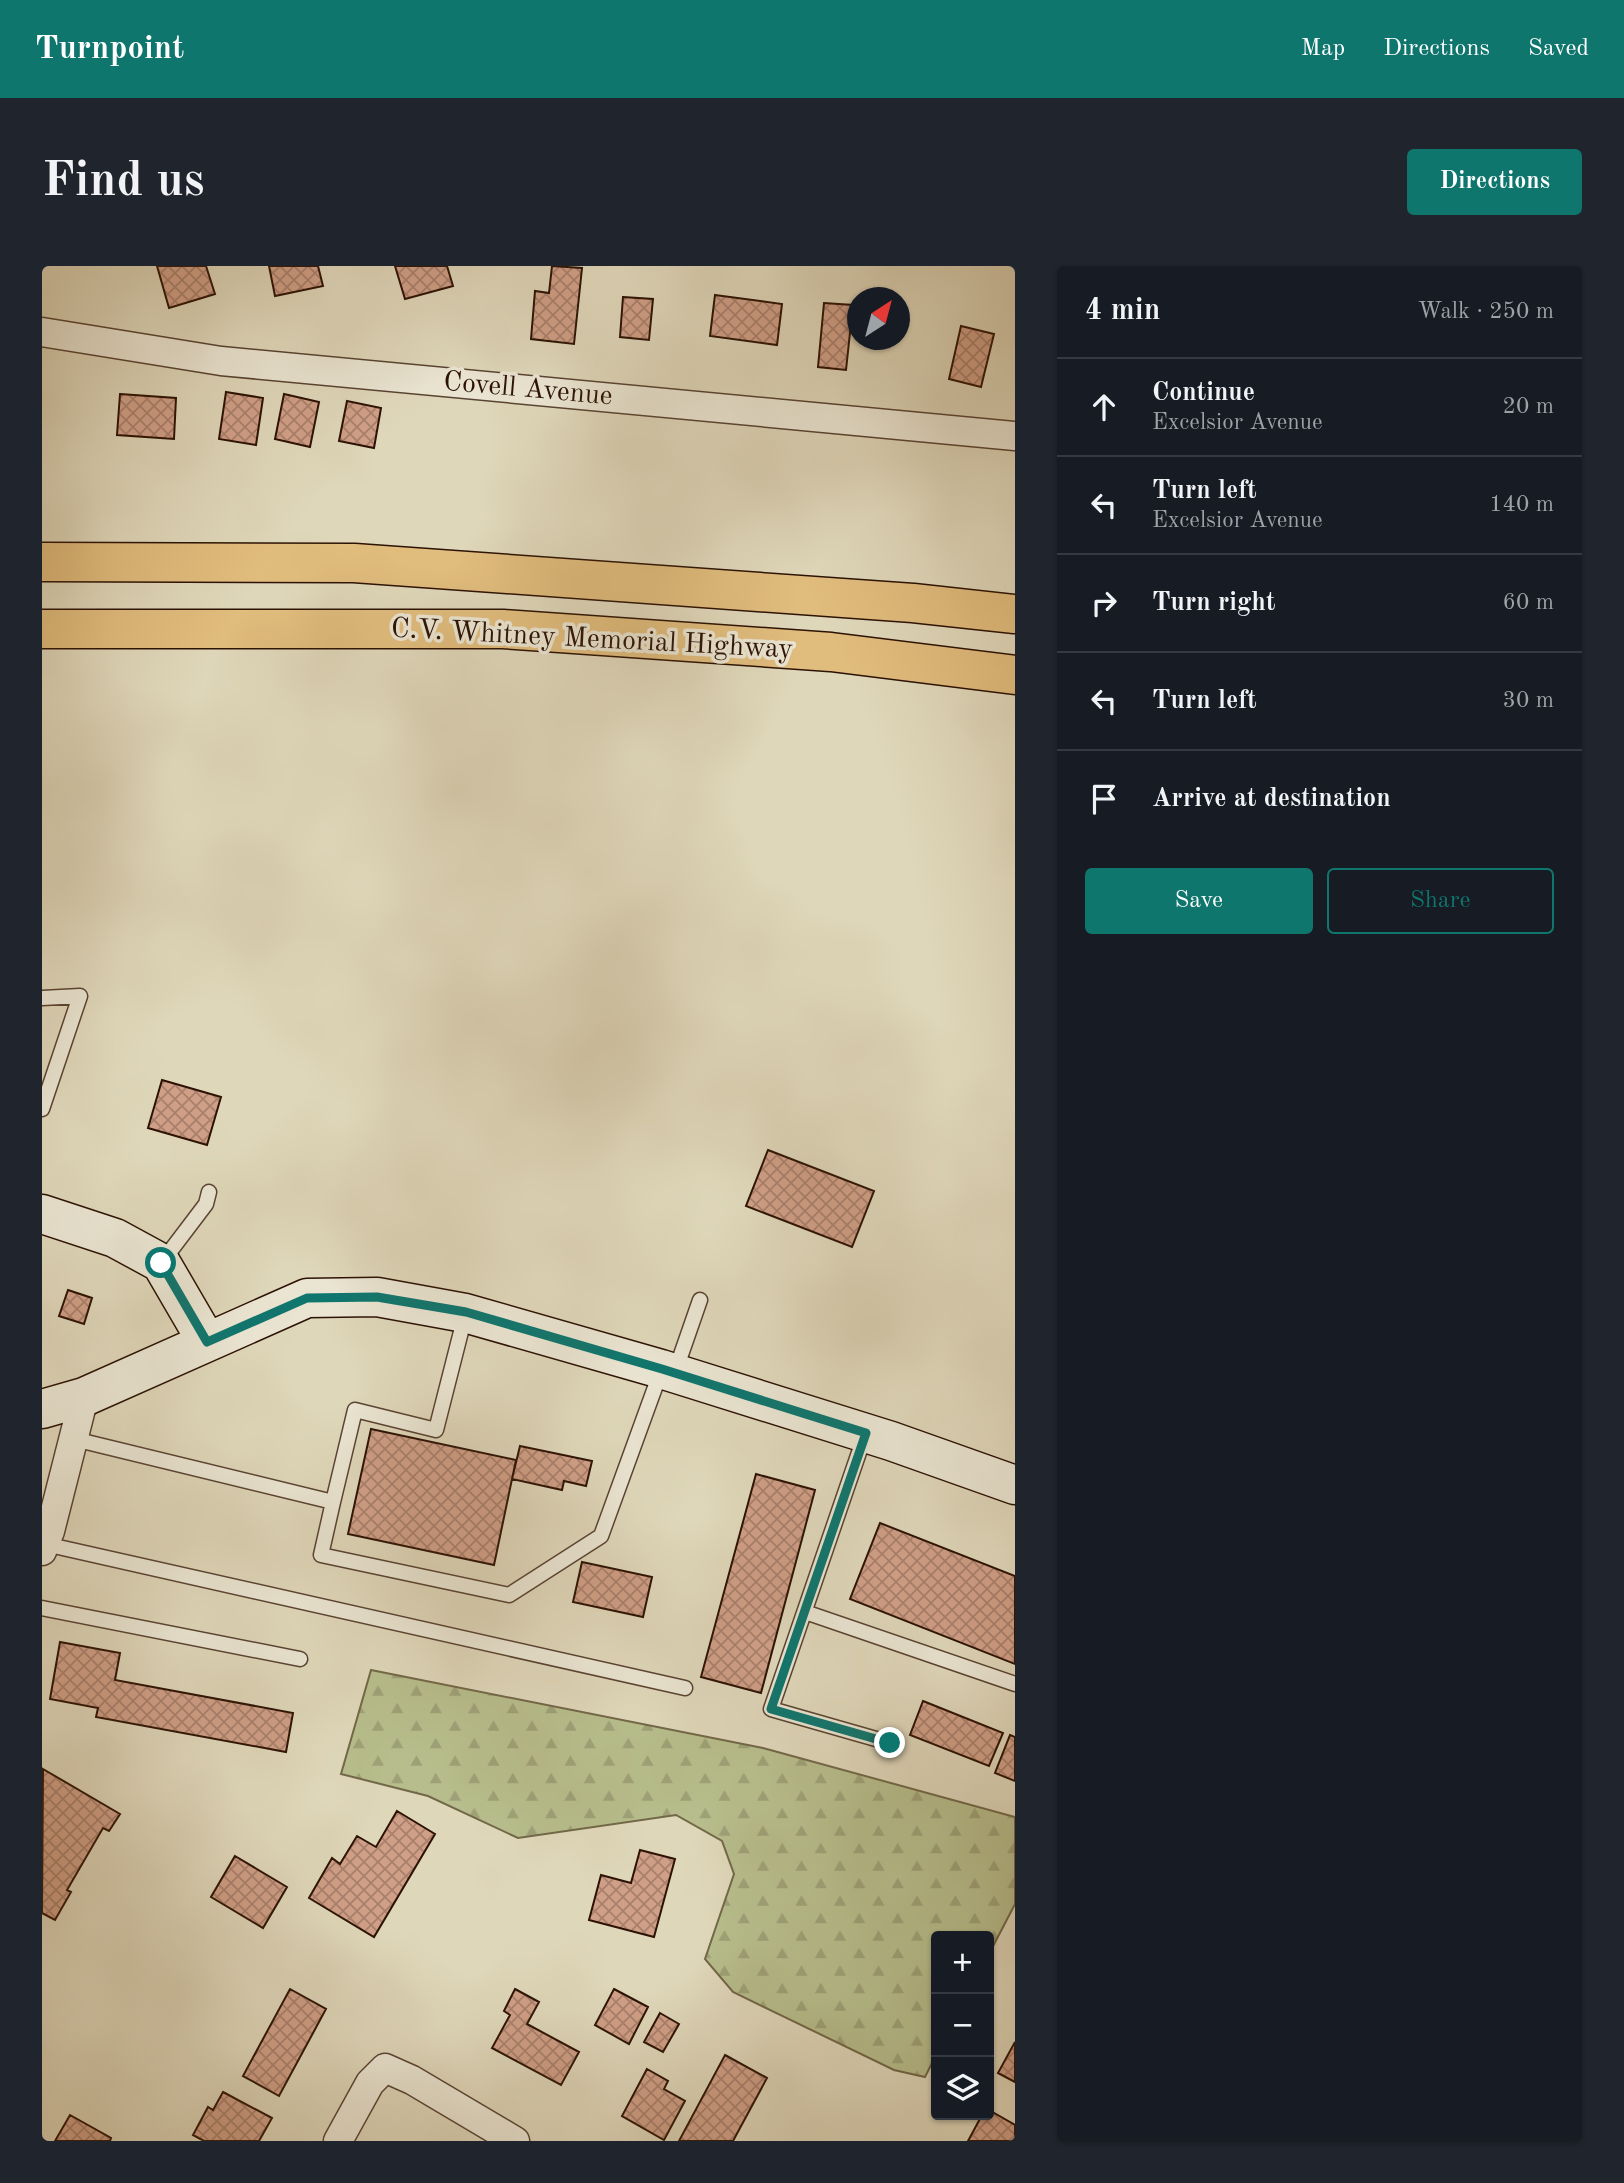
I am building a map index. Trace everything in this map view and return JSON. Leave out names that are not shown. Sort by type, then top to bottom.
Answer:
[{"type":"highway","name":"C.V. Whitney Memorial Highway","points":[[42,562],[354,563],[899,602],[1015,614]]},
{"type":"highway","name":"C.V. Whitney Memorial Highway","points":[[42,629],[503,629],[831,652],[1015,675]]},
{"type":"street","name":"Covell Avenue","points":[[42,332],[221,361],[1015,436]]},
{"type":"street","points":[[42,1214],[115,1238],[161,1263],[207,1342]]},
{"type":"street","points":[[42,1409],[84,1397],[307,1298],[377,1297],[466,1312],[668,1371],[866,1433],[1015,1485]]},
{"type":"street","points":[[43,1547],[84,1397]]},
{"type":"street","points":[[338,2141],[370,2083],[385,2068],[412,2080],[515,2141]]},
{"type":"lane","points":[[42,998],[80,996],[42,1109]]},
{"type":"lane","points":[[161,1263],[206,1204],[209,1192]]},
{"type":"lane","points":[[466,1312],[436,1430],[355,1410],[321,1555],[509,1595],[601,1536],[700,1300]]},
{"type":"lane","points":[[866,1433],[771,1709],[890,1743]]},
{"type":"lane","points":[[74,1439],[333,1502]]},
{"type":"lane","points":[[43,1547],[685,1688]]},
{"type":"lane","points":[[42,1608],[300,1659]]},
{"type":"lane","points":[[805,1612],[1015,1684]]},
{"type":"green space","points":[[371,1670],[763,1748],[1015,1817],[1015,1904],[994,1944],[994,1931],[931,1931],[931,2065],[925,2077],[894,2070],[733,1992],[705,1959],[734,1874],[722,1841],[676,1815],[518,1838],[428,1796],[341,1774]]},
{"type":"building","points":[[157,266],[206,266],[215,294],[169,308]]},
{"type":"building","points":[[269,266],[318,266],[323,286],[275,296]]},
{"type":"building","points":[[395,266],[447,266],[453,286],[405,299]]},
{"type":"building","points":[[552,266],[582,268],[574,344],[531,339],[535,291],[549,293]]},
{"type":"building","points":[[715,295],[782,304],[777,345],[710,336]]},
{"type":"building","points":[[623,297],[653,299],[649,340],[620,337]]},
{"type":"building","points":[[824,303],[847,305],[846,370],[818,367]]},
{"type":"building","points":[[961,326],[994,334],[981,387],[949,379]]},
{"type":"building","points":[[226,392],[263,398],[256,445],[219,439]]},
{"type":"building","points":[[120,394],[176,398],[174,439],[117,435]]},
{"type":"building","points":[[284,394],[319,402],[310,447],[275,439]]},
{"type":"building","points":[[347,401],[381,408],[374,448],[339,441]]},
{"type":"building","points":[[162,1080],[221,1097],[207,1145],[148,1128]]},
{"type":"building","points":[[768,1150],[874,1191],[852,1247],[746,1206]]},
{"type":"building","points":[[68,1290],[92,1298],[84,1324],[59,1316]]},
{"type":"building","points":[[371,1429],[516,1460],[494,1565],[348,1534]]},
{"type":"building","points":[[520,1446],[592,1461],[586,1486],[564,1481],[562,1490],[512,1479]]},
{"type":"building","points":[[756,1474],[815,1490],[761,1693],[701,1677]]},
{"type":"building","points":[[880,1523],[1015,1576],[1015,1664],[850,1599]]},
{"type":"building","points":[[582,1562],[652,1577],[643,1617],[573,1602]]},
{"type":"building","points":[[60,1642],[120,1653],[115,1680],[293,1713],[286,1752],[96,1717],[98,1708],[50,1699]]},
{"type":"building","points":[[923,1701],[1003,1733],[989,1766],[910,1735]]},
{"type":"building","points":[[1010,1735],[1015,1737],[1015,1781],[995,1773]]},
{"type":"building","points":[[43,1769],[120,1814],[109,1831],[103,1828],[67,1890],[71,1892],[55,1920],[42,1913]]},
{"type":"building","points":[[397,1811],[435,1834],[374,1937],[309,1898],[332,1858],[340,1864],[357,1836],[376,1847]]},
{"type":"building","points":[[640,1850],[675,1859],[654,1937],[589,1920],[601,1875],[631,1883]]},
{"type":"building","points":[[235,1856],[287,1887],[263,1928],[211,1897]]},
{"type":"building","points":[[290,1989],[326,2009],[279,2096],[243,2076]]},
{"type":"building","points":[[515,1989],[539,2002],[527,2024],[579,2052],[561,2085],[492,2048],[510,2015],[504,2011]]},
{"type":"building","points":[[614,1989],[648,2007],[629,2044],[595,2025]]},
{"type":"building","points":[[660,2013],[679,2024],[663,2052],[644,2042]]},
{"type":"building","points":[[1015,2042],[1015,2082],[998,2073]]},
{"type":"building","points":[[725,2055],[767,2078],[733,2141],[679,2141]]},
{"type":"building","points":[[647,2069],[668,2081],[664,2089],[685,2101],[664,2140],[622,2116]]},
{"type":"building","points":[[223,2092],[272,2118],[259,2141],[204,2141],[193,2135],[208,2107],[213,2110]]},
{"type":"building","points":[[994,2113],[1015,2125],[1015,2141],[968,2141],[979,2120],[994,2120]]},
{"type":"building","points":[[70,2115],[111,2138],[110,2141],[55,2141]]},
{"type":"route","points":[[161,1263],[207,1342],[307,1298],[377,1297],[466,1312],[662,1369],[866,1433],[771,1709],[890,1743]]}]
